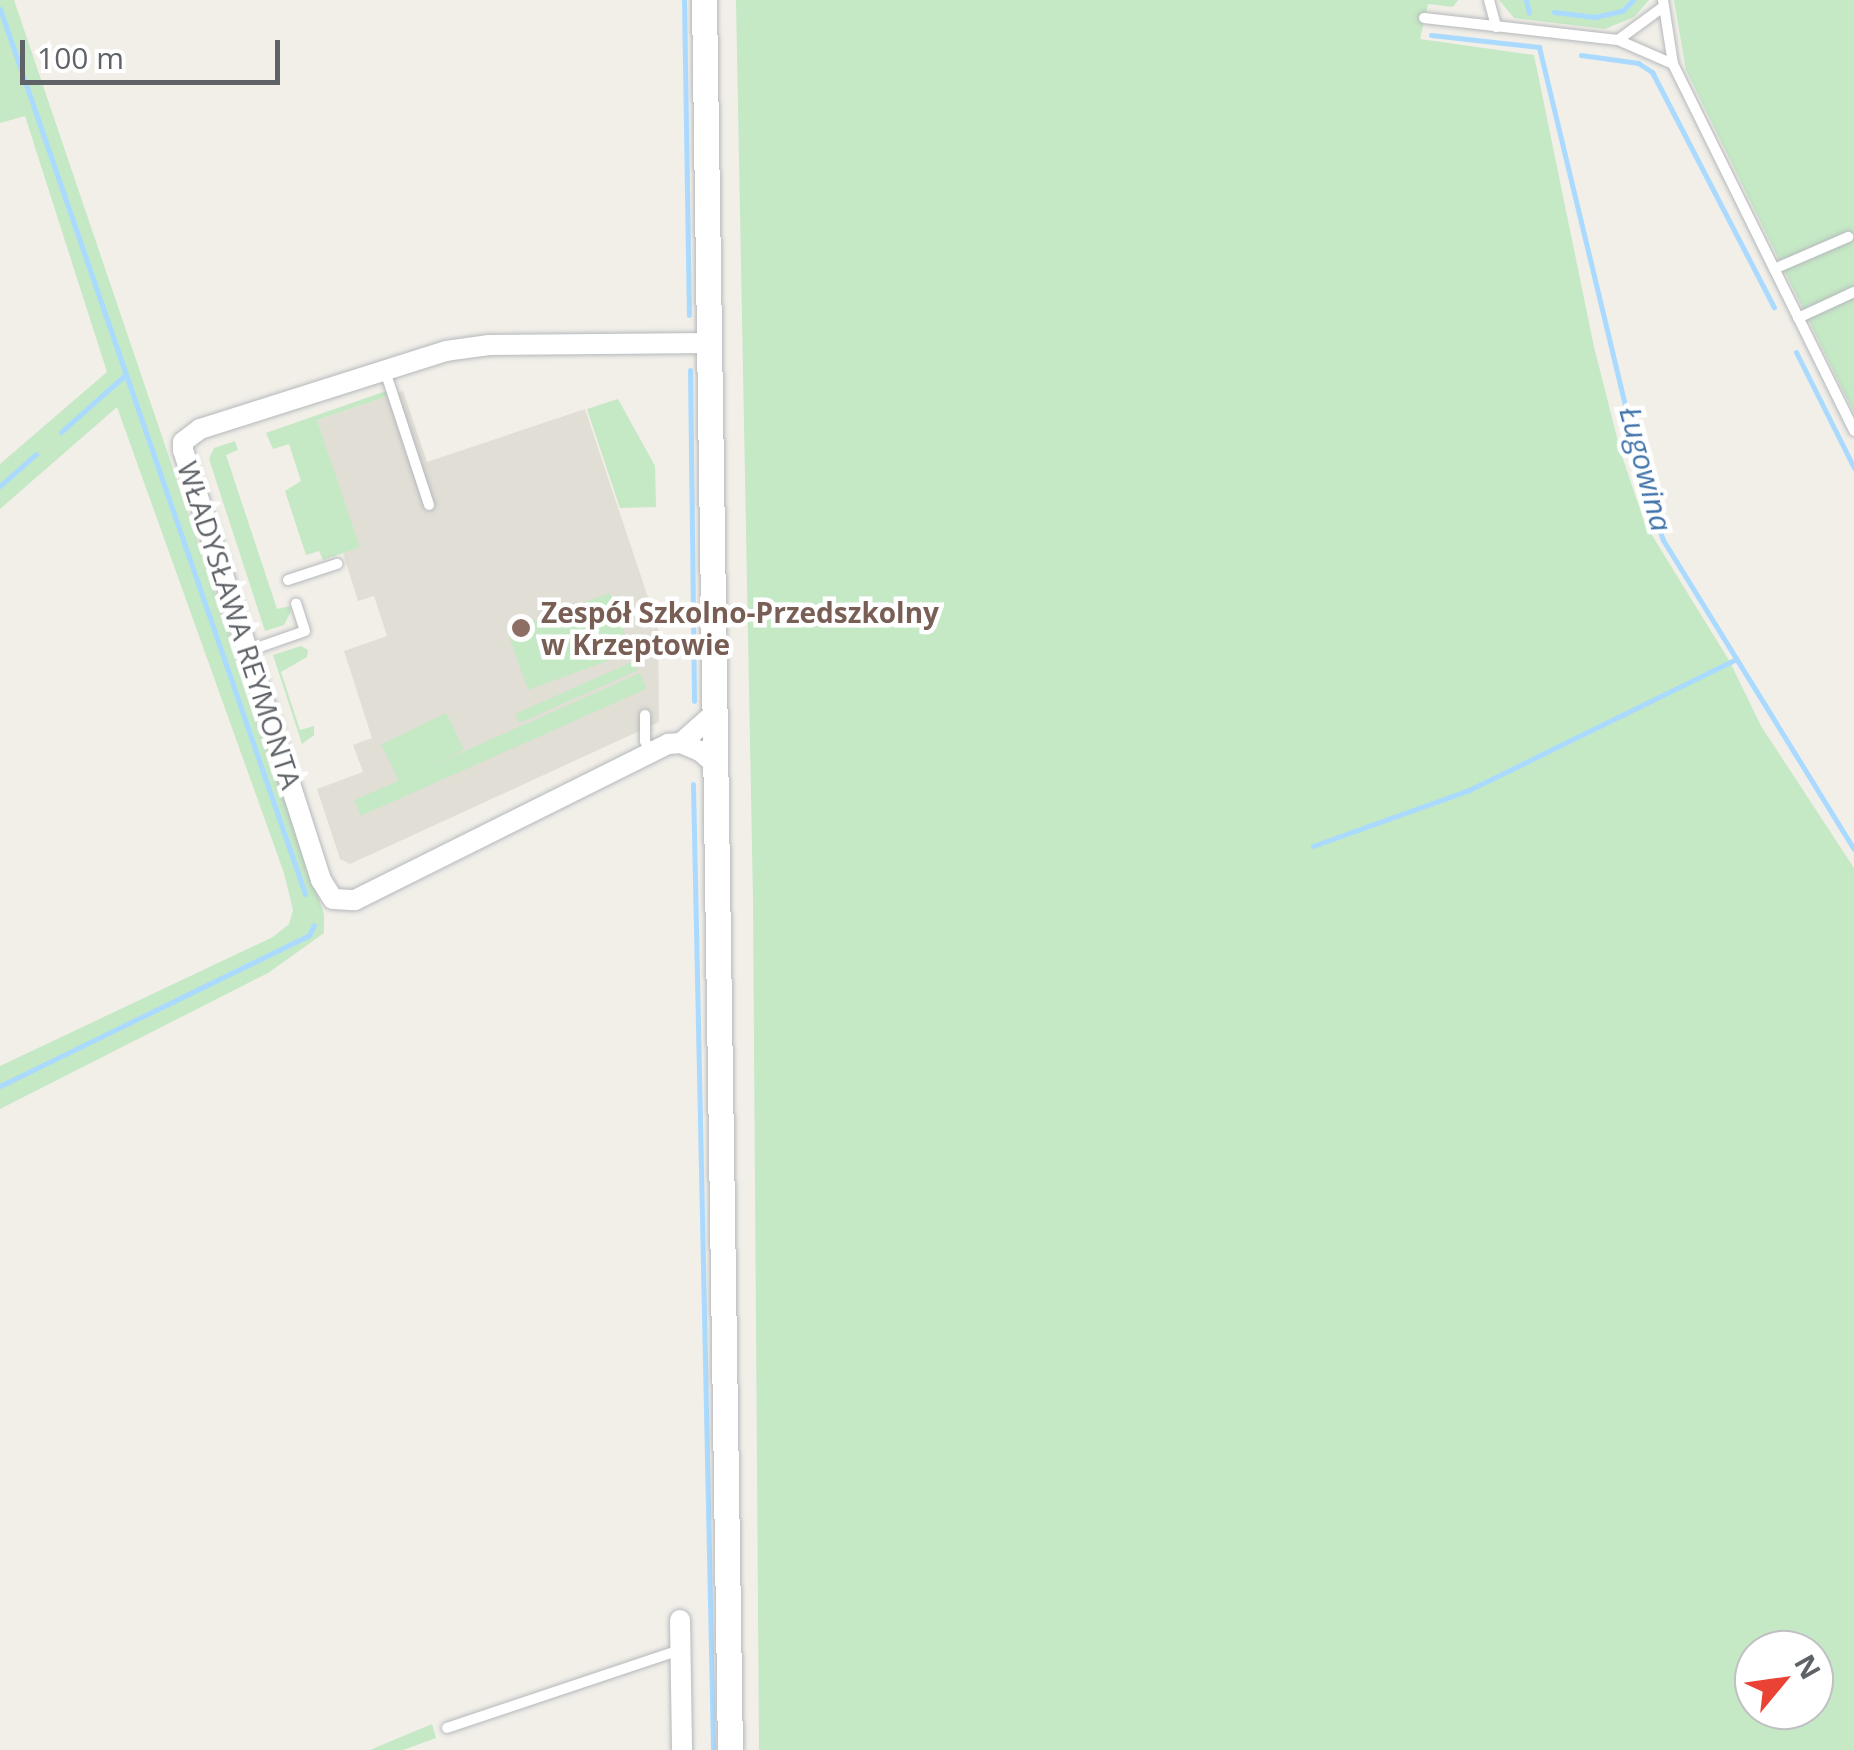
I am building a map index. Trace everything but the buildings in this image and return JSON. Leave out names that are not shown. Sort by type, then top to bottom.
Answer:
[{"type":"street","points":[[704,0],[730,1750]]},
{"type":"street","name":"WŁADYSŁAWA REYMONTA","points":[[710,343],[466,347],[200,429],[183,442],[185,461],[321,880],[328,894],[338,902],[354,900],[651,753],[680,743],[716,712]]},
{"type":"street","points":[[680,743],[706,754],[716,765]]},
{"type":"street","points":[[680,1620],[682,1750]]},
{"type":"lane","points":[[1489,0],[1496,27]]},
{"type":"lane","points":[[1618,40],[1663,4],[1673,64],[1854,431]]},
{"type":"lane","points":[[1424,18],[1618,40],[1673,64]]},
{"type":"lane","points":[[1774,269],[1848,237]]},
{"type":"lane","points":[[1798,318],[1854,292]]},
{"type":"lane","points":[[385,370],[430,504]]},
{"type":"lane","points":[[288,580],[337,564]]},
{"type":"lane","points":[[248,651],[305,631],[296,604]]},
{"type":"lane","points":[[645,714],[645,741],[651,753]]},
{"type":"lane","points":[[447,1728],[680,1650]]},
{"type":"shaded area","name":"Zespół Szkolno-Przedszkolny w Krzeptowie","points":[[403,391],[427,462],[585,409],[658,627],[659,722],[350,864],[340,859],[317,789],[363,772],[353,745],[372,738],[344,651],[387,636],[374,596],[358,601],[343,553],[359,546],[317,420]]},
{"type":"green space","points":[[0,0],[14,0],[324,914],[324,933],[268,973],[0,1109],[0,1066],[273,937],[289,924],[293,910],[284,873],[117,407],[0,509],[0,464],[107,372],[25,116],[0,123]]},
{"type":"green space","points":[[736,0],[1458,0],[1453,7],[1428,4],[1420,39],[1534,55],[1594,347],[1621,453],[1645,524],[1730,662],[1761,726],[1854,868],[1854,1750],[759,1750],[753,899]]},
{"type":"green space","points":[[1499,0],[1649,0],[1634,17],[1605,29],[1514,18]]},
{"type":"green space","points":[[1674,0],[1854,0],[1854,413],[1686,70]]},
{"type":"green space","points":[[386,391],[388,396],[317,420],[360,547],[323,560],[319,551],[306,555],[285,491],[301,481],[289,444],[273,449],[266,433]]},
{"type":"green space","points":[[618,399],[655,466],[656,507],[620,508],[587,409]]},
{"type":"green space","points":[[235,441],[238,450],[226,455],[277,609],[290,606],[291,611],[284,625],[265,631],[209,459],[214,448]]},
{"type":"green space","points":[[610,593],[632,652],[528,690],[507,631]]},
{"type":"green space","points":[[301,646],[308,650],[307,657],[281,672],[300,730],[314,726],[314,735],[302,744],[273,655]]},
{"type":"green space","points":[[634,661],[638,670],[519,723],[515,714]]},
{"type":"green space","points":[[640,673],[647,689],[361,816],[354,800]]},
{"type":"green space","points":[[446,713],[464,750],[399,781],[381,745]]},
{"type":"green space","points":[[432,1724],[436,1738],[403,1750],[370,1750]]},
{"type":"waterway","points":[[684,0],[689,315]]},
{"type":"waterway","name":"Ługowina","points":[[1526,0],[1529,13]]},
{"type":"waterway","points":[[1554,12],[1595,17],[1622,11],[1633,0]]},
{"type":"waterway","points":[[0,9],[305,894]]},
{"type":"waterway","name":"Ługowina","points":[[1431,35],[1539,47],[1646,492],[1663,540],[1854,849]]},
{"type":"waterway","points":[[1581,55],[1638,63],[1652,72],[1774,307]]},
{"type":"waterway","points":[[1796,352],[1854,468]]},
{"type":"waterway","points":[[690,370],[694,701]]},
{"type":"waterway","points":[[61,432],[125,375]]},
{"type":"waterway","points":[[0,486],[36,454]]},
{"type":"waterway","points":[[1313,846],[1467,791],[1736,659]]},
{"type":"waterway","points":[[693,784],[713,1750]]},
{"type":"waterway","points":[[0,1086],[309,935],[314,925]]},
{"type":"place","name":"Zespół Szkolno-Przedszkolny w Krzeptowie","points":[[521,628]]}]
